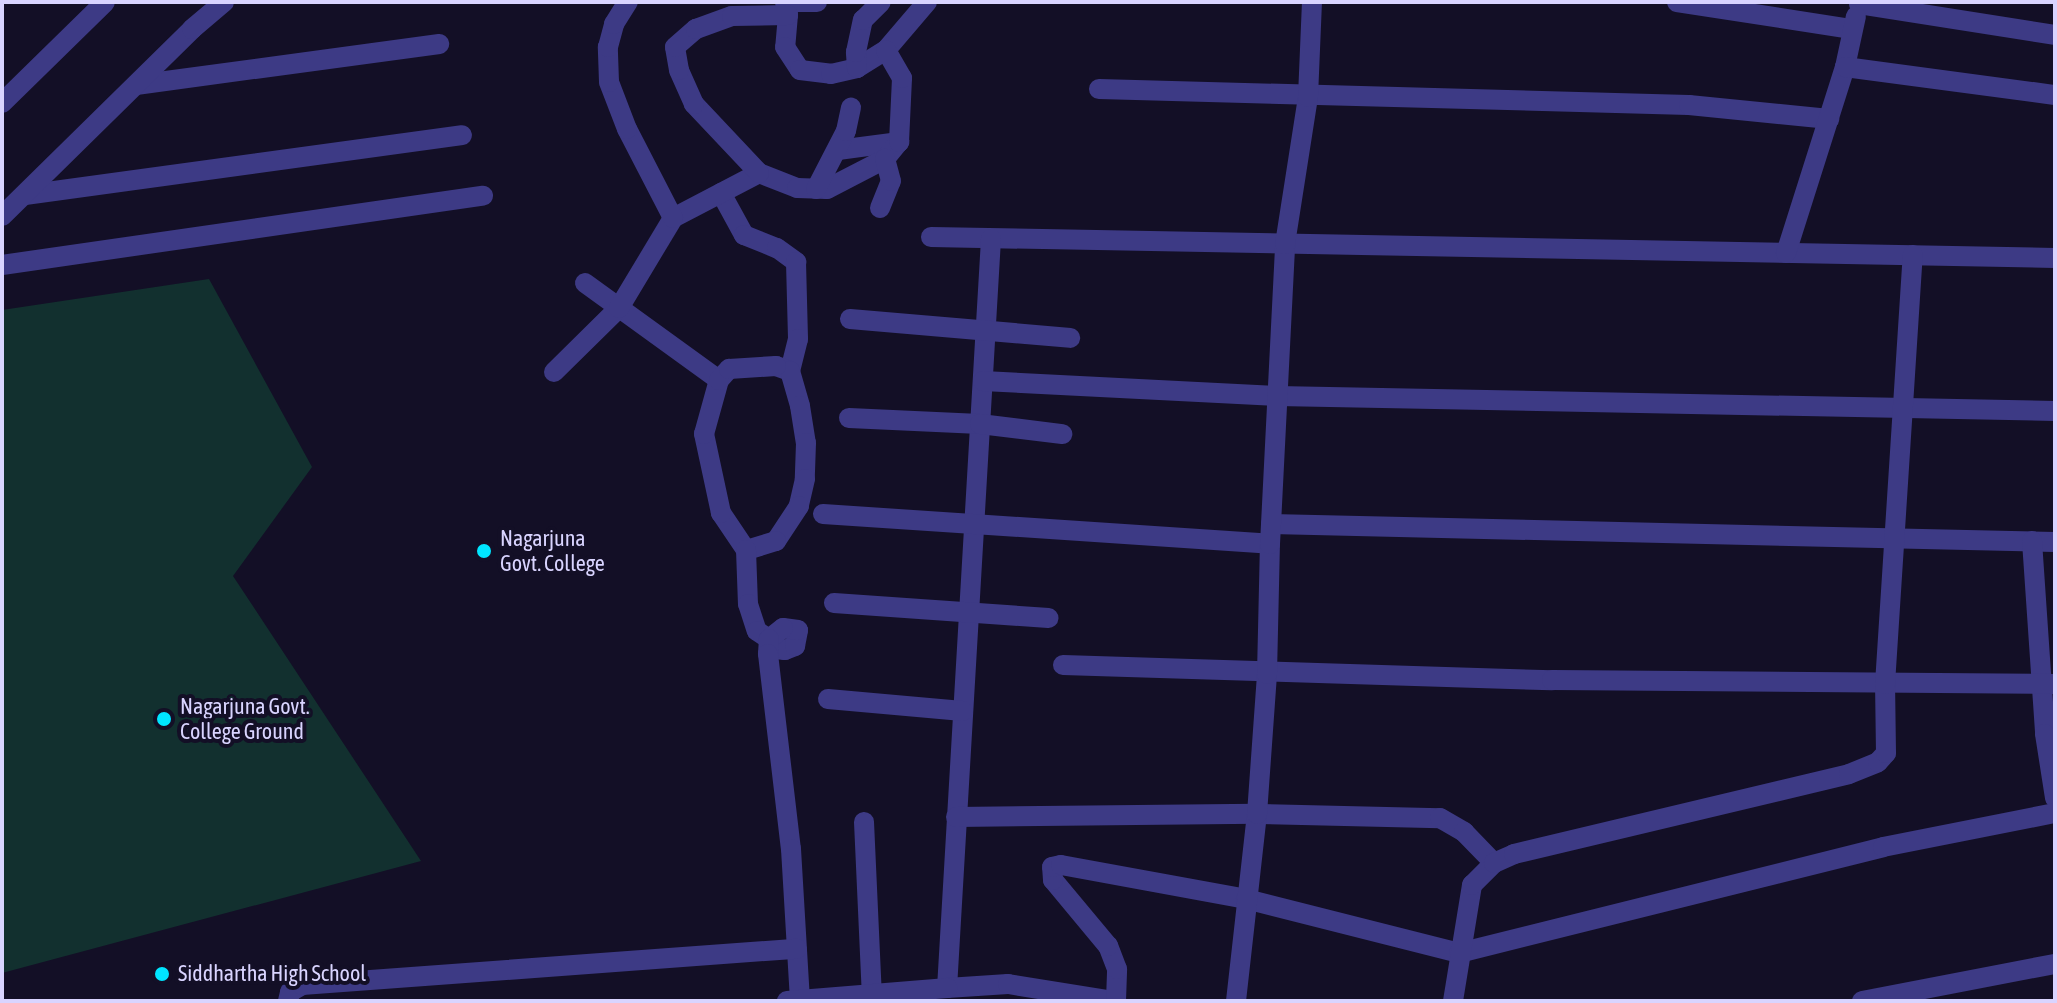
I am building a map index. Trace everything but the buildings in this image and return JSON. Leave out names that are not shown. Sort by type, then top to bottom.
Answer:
[{"type":"street","points":[[2,103],[105,2]]},
{"type":"street","points":[[2,216],[224,2]]},
{"type":"street","points":[[628,2],[611,35],[609,82],[627,129],[673,218]]},
{"type":"street","points":[[857,68],[856,52],[863,20],[881,2]]},
{"type":"street","points":[[886,50],[902,78],[899,142],[885,159],[853,179],[827,189],[816,189],[797,188],[759,173],[694,104],[679,70],[675,47],[696,29],[732,16],[798,7],[785,47],[800,70],[831,74],[857,68],[886,50],[927,2]]},
{"type":"street","points":[[1236,1001],[1257,814],[1267,674],[1270,534],[1285,244],[1308,97],[1312,2]]},
{"type":"street","points":[[1677,2],[1852,29]]},
{"type":"street","points":[[1786,253],[1845,67],[1860,3],[2055,35]]},
{"type":"street","points":[[136,85],[439,44]]},
{"type":"street","points":[[1845,67],[2055,95]]},
{"type":"street","points":[[1099,89],[1689,105],[1829,119]]},
{"type":"street","points":[[816,189],[838,150],[851,108]]},
{"type":"street","points":[[25,195],[462,135]]},
{"type":"street","points":[[838,150],[899,142]]},
{"type":"street","points":[[880,208],[891,181],[885,159]]},
{"type":"street","points":[[554,372],[619,308],[673,218],[759,173]]},
{"type":"street","points":[[721,193],[744,235],[777,248],[796,262],[798,339],[790,371],[806,443],[805,479],[799,506],[776,541],[746,550]]},
{"type":"street","points":[[2,265],[483,196]]},
{"type":"street","points":[[931,237],[2055,258]]},
{"type":"street","points":[[947,988],[991,239]]},
{"type":"street","points":[[1453,1001],[1472,885],[1494,863],[1514,854],[1867,768],[1886,753],[1885,684],[1913,255]]},
{"type":"street","points":[[585,283],[719,380]]},
{"type":"street","points":[[850,319],[986,328],[1070,338]]},
{"type":"street","points":[[790,371],[776,366],[729,369],[719,380],[704,434],[721,513],[746,550],[748,604],[757,631],[769,639],[791,849],[800,1000]]},
{"type":"street","points":[[983,381],[1277,396],[2055,411]]},
{"type":"street","points":[[849,418],[980,424],[1062,434]]},
{"type":"street","points":[[823,514],[974,524],[1270,534],[2055,542]]},
{"type":"street","points":[[2032,541],[2048,684],[2055,798]]},
{"type":"street","points":[[834,603],[1048,618]]},
{"type":"street","points":[[1063,665],[1267,674],[2048,684]]},
{"type":"street","points":[[828,699],[962,711]]},
{"type":"street","points":[[787,1001],[872,997],[1008,984],[1114,1001],[1117,969],[1108,946],[1053,880],[1052,867],[1061,865],[1246,899],[1459,953],[1883,847],[2055,813]]},
{"type":"street","points":[[956,817],[1257,814],[1440,818],[1464,832],[1494,863]]},
{"type":"street","points":[[864,822],[872,997]]},
{"type":"street","points":[[288,1001],[290,992],[302,985],[797,949]]},
{"type":"street","points":[[1862,1001],[1959,992],[2055,964]]},
{"type":"green space","name":"Nagarjuna Govt. College Ground","points":[[209,279],[312,467],[233,576],[421,861],[2,973],[2,310]]},
{"type":"place","name":"Nagarjuna Govt. College","points":[[484,551]]},
{"type":"place","name":"Nagarjuna Govt. College Ground","points":[[164,719]]},
{"type":"place","name":"Siddhartha High School","points":[[162,974]]}]
